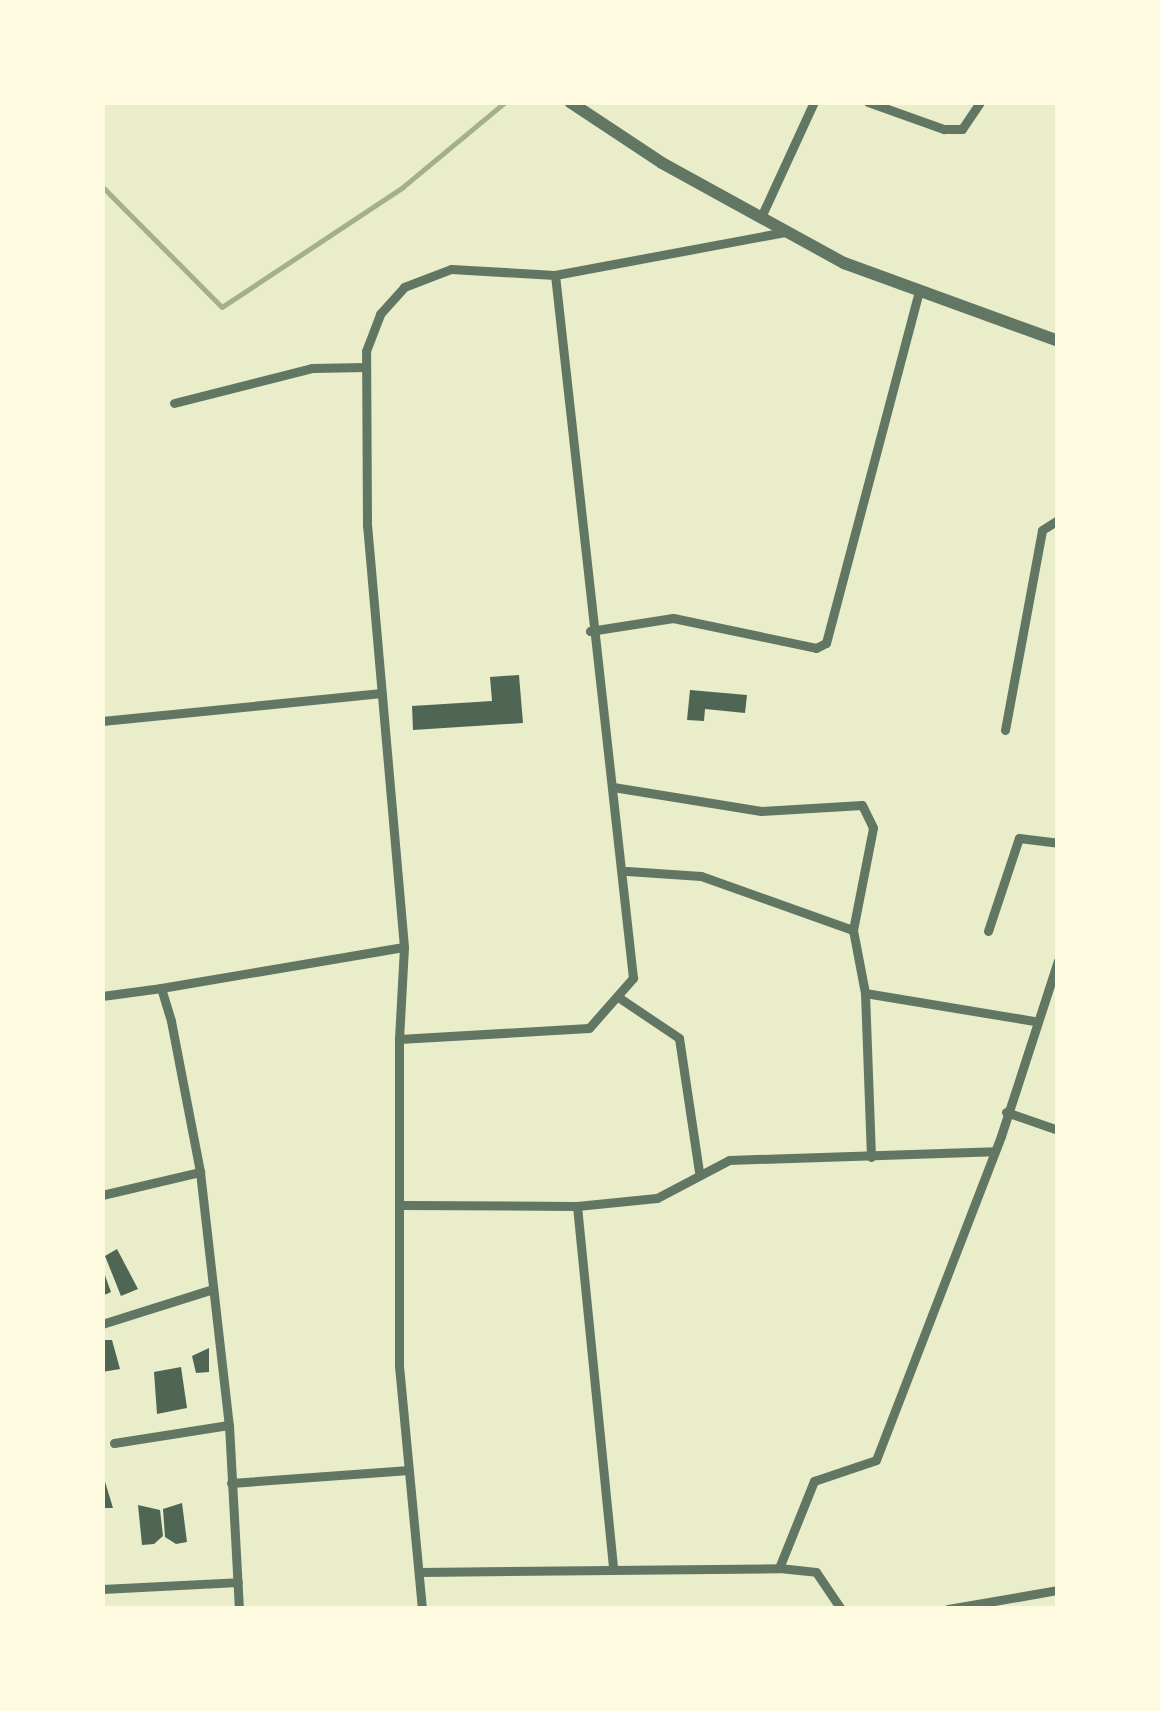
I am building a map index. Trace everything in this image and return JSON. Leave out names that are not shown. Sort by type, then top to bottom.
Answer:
[{"type":"street","points":[[570,102],[785,232],[919,292],[1058,341]]},
{"type":"street","points":[[761,218],[814,102]]},
{"type":"street","points":[[868,102],[944,129],[962,129],[980,102]]},
{"type":"street","points":[[422,1609],[406,1470],[399,1039],[404,947],[367,526],[366,367],[380,314],[424,276],[451,268],[554,275],[785,232]]},
{"type":"street","points":[[399,1039],[589,1028],[621,999],[633,978],[627,871],[590,631],[554,275]]},
{"type":"street","points":[[590,631],[673,618],[816,648],[826,643],[919,292]]},
{"type":"street","points":[[174,403],[312,368],[366,367]]},
{"type":"street","points":[[1005,730],[1042,530],[1058,520]]},
{"type":"street","points":[[102,721],[382,693]]},
{"type":"street","points":[[613,787],[761,811],[862,805],[873,828],[853,930],[865,993],[871,1157]]},
{"type":"street","points":[[988,932],[1019,838],[1058,843]]},
{"type":"street","points":[[627,871],[701,876],[853,930]]},
{"type":"street","points":[[102,996],[404,947]]},
{"type":"street","points":[[779,1568],[814,1481],[876,1460],[994,1151],[1058,961]]},
{"type":"street","points":[[161,988],[200,1172],[229,1425],[239,1609]]},
{"type":"street","points":[[865,993],[1035,1021]]},
{"type":"street","points":[[621,999],[679,1038],[699,1172]]},
{"type":"street","points":[[1006,1112],[1058,1130]]},
{"type":"street","points":[[402,1205],[577,1206],[657,1198],[729,1160],[994,1151]]},
{"type":"street","points":[[102,1196],[200,1172]]},
{"type":"street","points":[[577,1206],[613,1565]]},
{"type":"street","points":[[102,1324],[213,1289]]},
{"type":"street","points":[[115,1443],[229,1425]]},
{"type":"street","points":[[231,1483],[406,1470]]},
{"type":"street","points":[[418,1572],[613,1565],[779,1568],[816,1572],[842,1609]]},
{"type":"street","points":[[102,1589],[238,1582]]},
{"type":"street","points":[[948,1609],[999,1604],[1058,1590]]},
{"type":"building","points":[[519,675],[523,723],[413,730],[412,706],[492,701],[490,677]]},
{"type":"building","points":[[690,690],[747,695],[745,713],[705,709],[704,721],[687,720]]},
{"type":"building","points":[[117,1249],[138,1289],[121,1296],[105,1256]]},
{"type":"building","points":[[102,1267],[111,1292],[102,1296]]},
{"type":"building","points":[[102,1340],[112,1340],[120,1369],[102,1372]]},
{"type":"building","points":[[209,1348],[209,1372],[196,1373],[192,1356]]},
{"type":"building","points":[[181,1367],[187,1408],[157,1414],[154,1372]]},
{"type":"building","points":[[103,1475],[113,1508],[102,1508]]},
{"type":"building","points":[[182,1503],[187,1542],[176,1544],[165,1537],[163,1509]]},
{"type":"building","points":[[138,1505],[160,1510],[163,1536],[154,1544],[142,1545]]},
{"type":"waterway","points":[[102,186],[222,307],[403,187],[504,103]]}]
